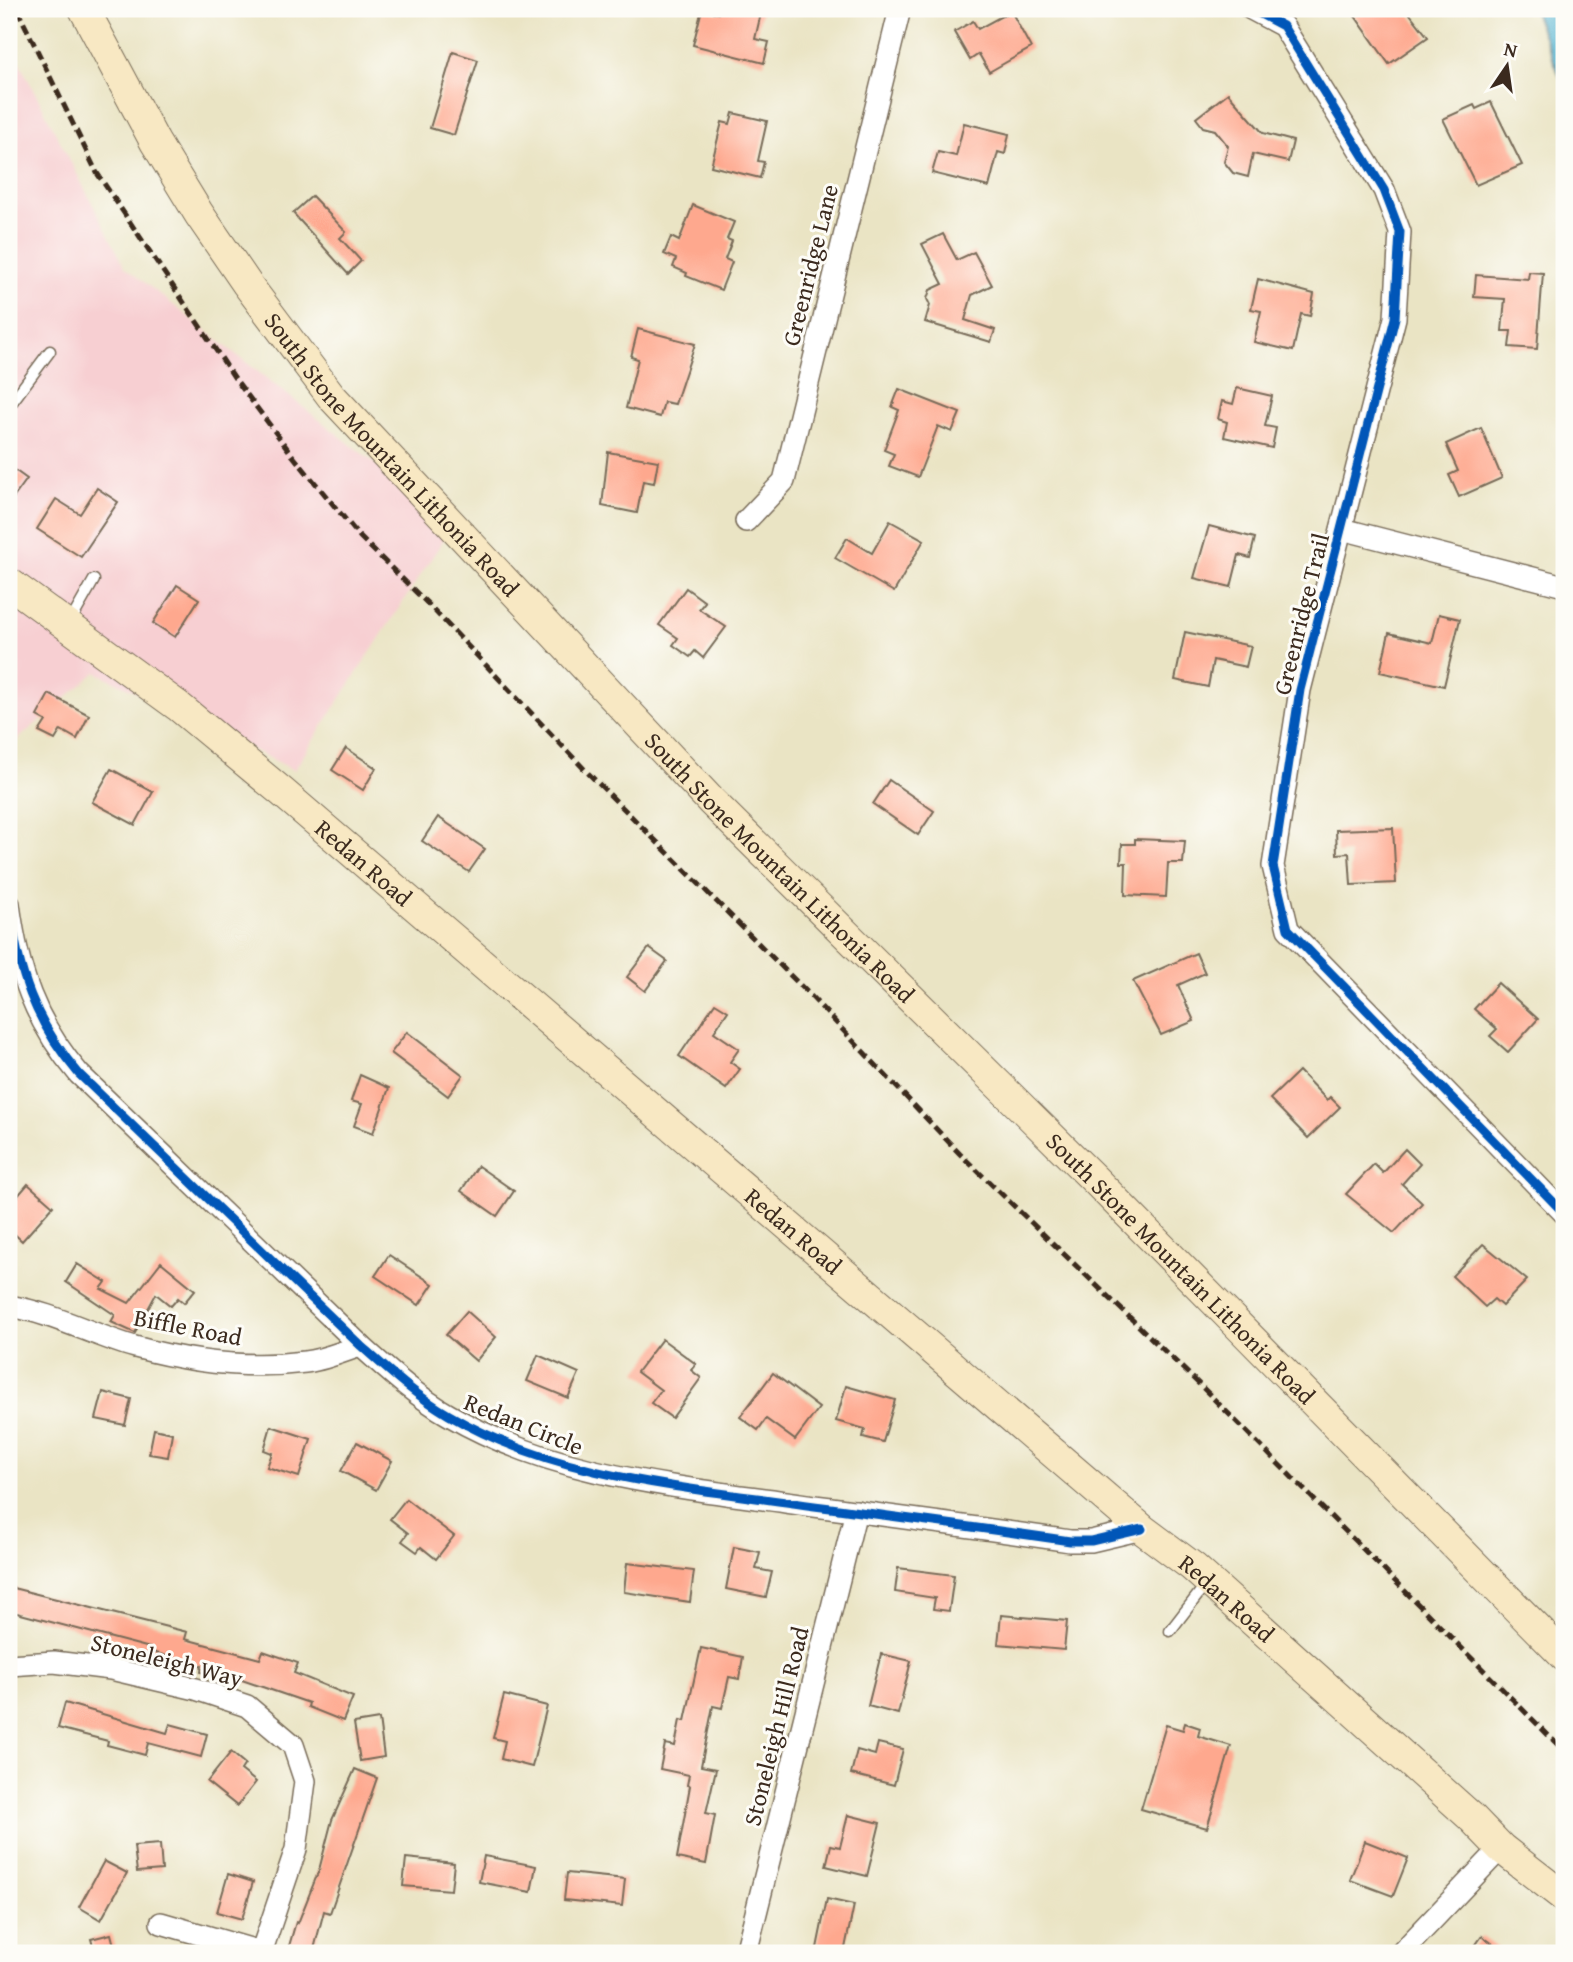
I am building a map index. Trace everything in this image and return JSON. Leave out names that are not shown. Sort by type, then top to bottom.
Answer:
[{"type":"main road","name":"South Stone Mountain Lithonia Road","points":[[84,9],[149,132],[199,214],[247,284],[332,397],[711,801],[1093,1178],[1564,1656]]},
{"type":"main road","name":"Redan Road","points":[[9,583],[69,624],[178,706],[282,792],[1142,1529],[1208,1580],[1471,1817],[1501,1848],[1564,1897]]},
{"type":"street","name":"Greenridge Lane","points":[[746,521],[784,481],[900,9]]},
{"type":"street","name":"Greenridge Trail","points":[[1251,9],[1283,26],[1384,190],[1399,232],[1395,318],[1300,690],[1273,866],[1288,929],[1564,1213]]},
{"type":"street","points":[[1342,529],[1564,586]]},
{"type":"street","name":"Redan Circle","points":[[9,904],[24,981],[47,1033],[61,1053],[185,1179],[361,1346],[400,1382],[448,1414],[485,1433],[569,1466],[644,1482],[1070,1541],[1091,1541],[1142,1529]]},
{"type":"street","name":"Biffle Road","points":[[9,1306],[34,1310],[135,1347],[197,1360],[254,1366],[308,1362],[361,1346]]},
{"type":"street","name":"Stoneleigh Hill Road","points":[[746,1953],[856,1511]]},
{"type":"street","name":"Stoneleigh Way","points":[[9,1665],[54,1661],[111,1669],[196,1689],[247,1706],[293,1745],[305,1781],[296,1849],[261,1953]]},
{"type":"street","points":[[1401,1953],[1501,1848]]},
{"type":"street","points":[[161,1923],[261,1953]]},
{"type":"lane","points":[[9,406],[50,351]]},
{"type":"lane","points":[[69,624],[94,580]]},
{"type":"lane","points":[[1170,1631],[1208,1580]]},
{"type":"shaded area","points":[[9,42],[125,267],[453,525],[294,770],[96,672],[9,747]]},
{"type":"water","points":[[1533,9],[1564,9],[1564,86]]},
{"type":"building","points":[[702,9],[718,13],[719,9],[762,9],[755,39],[769,42],[764,63],[693,45]]},
{"type":"building","points":[[1350,9],[1406,9],[1428,37],[1389,64]]},
{"type":"building","points":[[1011,11],[1031,48],[989,72],[979,54],[970,60],[954,32],[973,21],[978,29]]},
{"type":"building","points":[[453,52],[478,60],[454,135],[430,128]]},
{"type":"building","points":[[1228,93],[1263,133],[1293,141],[1288,162],[1253,154],[1248,177],[1233,173],[1224,162],[1228,146],[1215,130],[1203,127],[1196,118]]},
{"type":"building","points":[[1491,102],[1522,165],[1476,185],[1443,119],[1474,105],[1476,109]]},
{"type":"building","points":[[733,113],[767,121],[758,161],[764,162],[760,178],[711,166],[722,122],[730,124]]},
{"type":"building","points":[[964,123],[1009,134],[1005,154],[998,152],[989,187],[932,173],[938,152],[956,156]]},
{"type":"building","points":[[312,196],[346,232],[340,238],[361,261],[348,274],[293,213]]},
{"type":"building","points":[[693,205],[734,222],[727,239],[732,241],[725,259],[732,262],[721,290],[686,276],[687,273],[673,267],[676,259],[664,254],[671,237],[679,241]]},
{"type":"building","points":[[943,234],[957,260],[974,252],[992,285],[972,295],[965,320],[995,330],[991,342],[925,322],[930,305],[927,299],[930,290],[943,284],[922,244]]},
{"type":"building","points":[[1529,272],[1543,273],[1537,349],[1509,347],[1511,331],[1502,331],[1505,299],[1474,297],[1476,275],[1528,279]]},
{"type":"building","points":[[1258,279],[1314,294],[1310,316],[1301,314],[1293,351],[1254,342],[1261,311],[1251,309]]},
{"type":"building","points":[[638,329],[695,344],[675,404],[664,402],[660,417],[626,408],[638,359],[631,357]]},
{"type":"building","points":[[1237,388],[1272,396],[1265,426],[1276,428],[1272,448],[1224,437],[1227,422],[1218,419],[1222,401],[1233,404]]},
{"type":"building","points":[[899,389],[960,413],[952,432],[938,426],[918,477],[889,466],[894,454],[884,450],[899,410],[892,407]]},
{"type":"building","points":[[1481,428],[1502,478],[1459,497],[1449,475],[1458,471],[1446,444]]},
{"type":"building","points":[[608,452],[658,461],[654,483],[643,481],[637,513],[602,506]]},
{"type":"building","points":[[9,466],[27,479],[9,504]]},
{"type":"building","points":[[97,488],[118,502],[81,557],[37,529],[56,499],[80,514]]},
{"type":"building","points":[[890,521],[924,540],[894,592],[835,558],[847,538],[872,553]]},
{"type":"building","points":[[1209,526],[1255,538],[1250,558],[1239,555],[1231,587],[1194,578]]},
{"type":"building","points":[[177,585],[199,599],[175,637],[153,623]]},
{"type":"building","points":[[686,588],[705,602],[699,609],[726,627],[703,658],[695,651],[690,657],[673,645],[678,638],[659,625]]},
{"type":"building","points":[[1439,614],[1460,619],[1444,686],[1380,672],[1389,633],[1432,643]]},
{"type":"building","points":[[1185,632],[1251,646],[1246,667],[1213,660],[1208,687],[1175,680]]},
{"type":"building","points":[[49,694],[89,715],[77,739],[61,730],[55,740],[39,732],[46,721],[37,716]]},
{"type":"building","points":[[346,748],[376,768],[363,790],[332,770]]},
{"type":"building","points":[[111,769],[153,792],[135,825],[92,802]]},
{"type":"building","points":[[889,780],[934,811],[918,835],[873,804]]},
{"type":"building","points":[[438,817],[485,849],[469,872],[422,841]]},
{"type":"building","points":[[1393,828],[1396,883],[1351,885],[1349,853],[1337,854],[1336,830]]},
{"type":"building","points":[[1135,839],[1185,841],[1183,863],[1168,863],[1166,897],[1125,895],[1126,863],[1121,863],[1122,844],[1135,844]]},
{"type":"building","points":[[649,948],[667,961],[645,991],[627,977]]},
{"type":"building","points":[[1196,953],[1205,973],[1178,985],[1194,1021],[1161,1035],[1133,981]]},
{"type":"building","points":[[1498,983],[1538,1019],[1508,1052],[1490,1036],[1497,1029],[1474,1009]]},
{"type":"building","points":[[715,1003],[728,1011],[714,1032],[739,1049],[730,1062],[740,1069],[726,1089],[679,1056]]},
{"type":"building","points":[[407,1032],[463,1075],[448,1096],[391,1053]]},
{"type":"building","points":[[1299,1071],[1327,1100],[1330,1097],[1340,1107],[1308,1138],[1270,1099]]},
{"type":"building","points":[[360,1075],[389,1088],[373,1133],[354,1126],[362,1104],[351,1101]]},
{"type":"building","points":[[1405,1149],[1420,1164],[1402,1184],[1422,1203],[1394,1233],[1346,1194],[1374,1164],[1383,1173]]},
{"type":"building","points":[[478,1166],[514,1191],[497,1216],[461,1191]]},
{"type":"building","points":[[28,1184],[53,1206],[22,1241],[9,1229],[9,1206]]},
{"type":"building","points":[[1483,1244],[1527,1280],[1502,1306],[1494,1299],[1485,1307],[1452,1276]]},
{"type":"building","points":[[389,1255],[433,1284],[419,1305],[375,1276]]},
{"type":"building","points":[[161,1262],[195,1290],[184,1303],[178,1298],[171,1306],[156,1294],[135,1333],[111,1322],[115,1315],[66,1282],[77,1264],[106,1282],[101,1289],[129,1303]]},
{"type":"building","points":[[467,1311],[496,1337],[476,1361],[446,1335]]},
{"type":"building","points":[[662,1339],[696,1364],[691,1370],[701,1378],[672,1418],[651,1403],[661,1390],[637,1372]]},
{"type":"building","points":[[538,1355],[579,1373],[568,1398],[527,1381]]},
{"type":"building","points":[[773,1373],[819,1408],[795,1440],[766,1419],[758,1430],[740,1417]]},
{"type":"building","points":[[846,1386],[895,1400],[883,1442],[863,1437],[865,1429],[836,1421]]},
{"type":"building","points":[[103,1392],[131,1399],[125,1425],[96,1419]]},
{"type":"building","points":[[271,1426],[311,1439],[299,1477],[267,1467],[272,1453],[264,1450]]},
{"type":"building","points":[[154,1429],[172,1433],[168,1457],[149,1454]]},
{"type":"building","points":[[357,1442],[392,1461],[376,1490],[341,1471]]},
{"type":"building","points":[[406,1499],[454,1536],[436,1559],[421,1547],[417,1552],[402,1541],[408,1533],[390,1519]]},
{"type":"building","points":[[734,1547],[760,1552],[756,1569],[772,1572],[766,1597],[726,1589]]},
{"type":"building","points":[[627,1563],[694,1571],[690,1602],[624,1592]]},
{"type":"building","points":[[898,1568],[954,1575],[949,1611],[933,1609],[935,1598],[895,1592]]},
{"type":"building","points":[[9,1587],[187,1632],[185,1639],[260,1659],[263,1651],[298,1663],[294,1673],[353,1697],[343,1721],[308,1707],[309,1703],[239,1679],[238,1682],[201,1672],[202,1666],[149,1651],[150,1648],[9,1611]]},
{"type":"building","points":[[1001,1615],[1067,1621],[1064,1650],[998,1644]]},
{"type":"building","points":[[701,1648],[743,1657],[739,1679],[729,1677],[722,1708],[713,1706],[701,1766],[716,1769],[706,1813],[715,1815],[706,1864],[677,1858],[690,1786],[687,1785],[689,1775],[660,1769],[665,1744],[675,1746],[680,1720],[685,1721]]},
{"type":"building","points":[[881,1654],[911,1661],[898,1714],[868,1706]]},
{"type":"building","points":[[504,1695],[547,1706],[532,1767],[501,1759],[505,1741],[493,1738]]},
{"type":"building","points":[[65,1703],[167,1733],[170,1724],[207,1734],[201,1757],[148,1743],[145,1755],[107,1745],[108,1741],[58,1728]]},
{"type":"building","points":[[379,1719],[384,1757],[360,1761],[354,1723]]},
{"type":"building","points":[[1185,1723],[1200,1728],[1198,1736],[1231,1746],[1207,1828],[1141,1809],[1166,1725],[1183,1730]]},
{"type":"building","points":[[878,1743],[903,1749],[894,1785],[851,1774],[857,1750],[875,1755]]},
{"type":"building","points":[[231,1752],[245,1764],[241,1770],[256,1782],[237,1806],[207,1782]]},
{"type":"building","points":[[355,1769],[377,1778],[330,1913],[324,1911],[313,1953],[287,1953],[296,1922],[298,1923],[319,1870],[332,1820]]},
{"type":"building","points":[[848,1815],[880,1823],[867,1876],[826,1866],[831,1845],[840,1847]]},
{"type":"building","points":[[1365,1841],[1408,1858],[1393,1896],[1350,1880]]},
{"type":"building","points":[[160,1844],[162,1870],[137,1872],[134,1846]]},
{"type":"building","points":[[484,1856],[536,1866],[531,1892],[479,1882]]},
{"type":"building","points":[[406,1858],[454,1863],[451,1890],[403,1886]]},
{"type":"building","points":[[104,1861],[127,1873],[101,1920],[79,1907]]},
{"type":"building","points":[[567,1873],[625,1879],[622,1906],[564,1900]]},
{"type":"building","points":[[228,1874],[253,1882],[242,1919],[217,1912]]},
{"type":"building","points":[[827,1899],[854,1905],[844,1953],[816,1953]]},
{"type":"building","points":[[111,1934],[116,1953],[95,1953],[91,1939]]},
{"type":"building","points":[[1482,1936],[1506,1953],[1470,1953]]},
{"type":"railway","points":[[17,9],[97,173],[236,380],[293,456],[360,537],[431,607],[588,773],[806,991],[960,1154],[1200,1385],[1564,1751]]},
{"type":"cycle path","points":[[1251,9],[1283,26],[1384,190],[1400,232],[1395,318],[1300,690],[1273,866],[1288,929],[1564,1213]]},
{"type":"cycle path","points":[[9,904],[17,952],[30,995],[50,1035],[79,1074],[361,1346],[392,1374],[449,1415],[528,1452],[570,1465],[655,1483],[1070,1541],[1091,1541],[1142,1529]]}]
